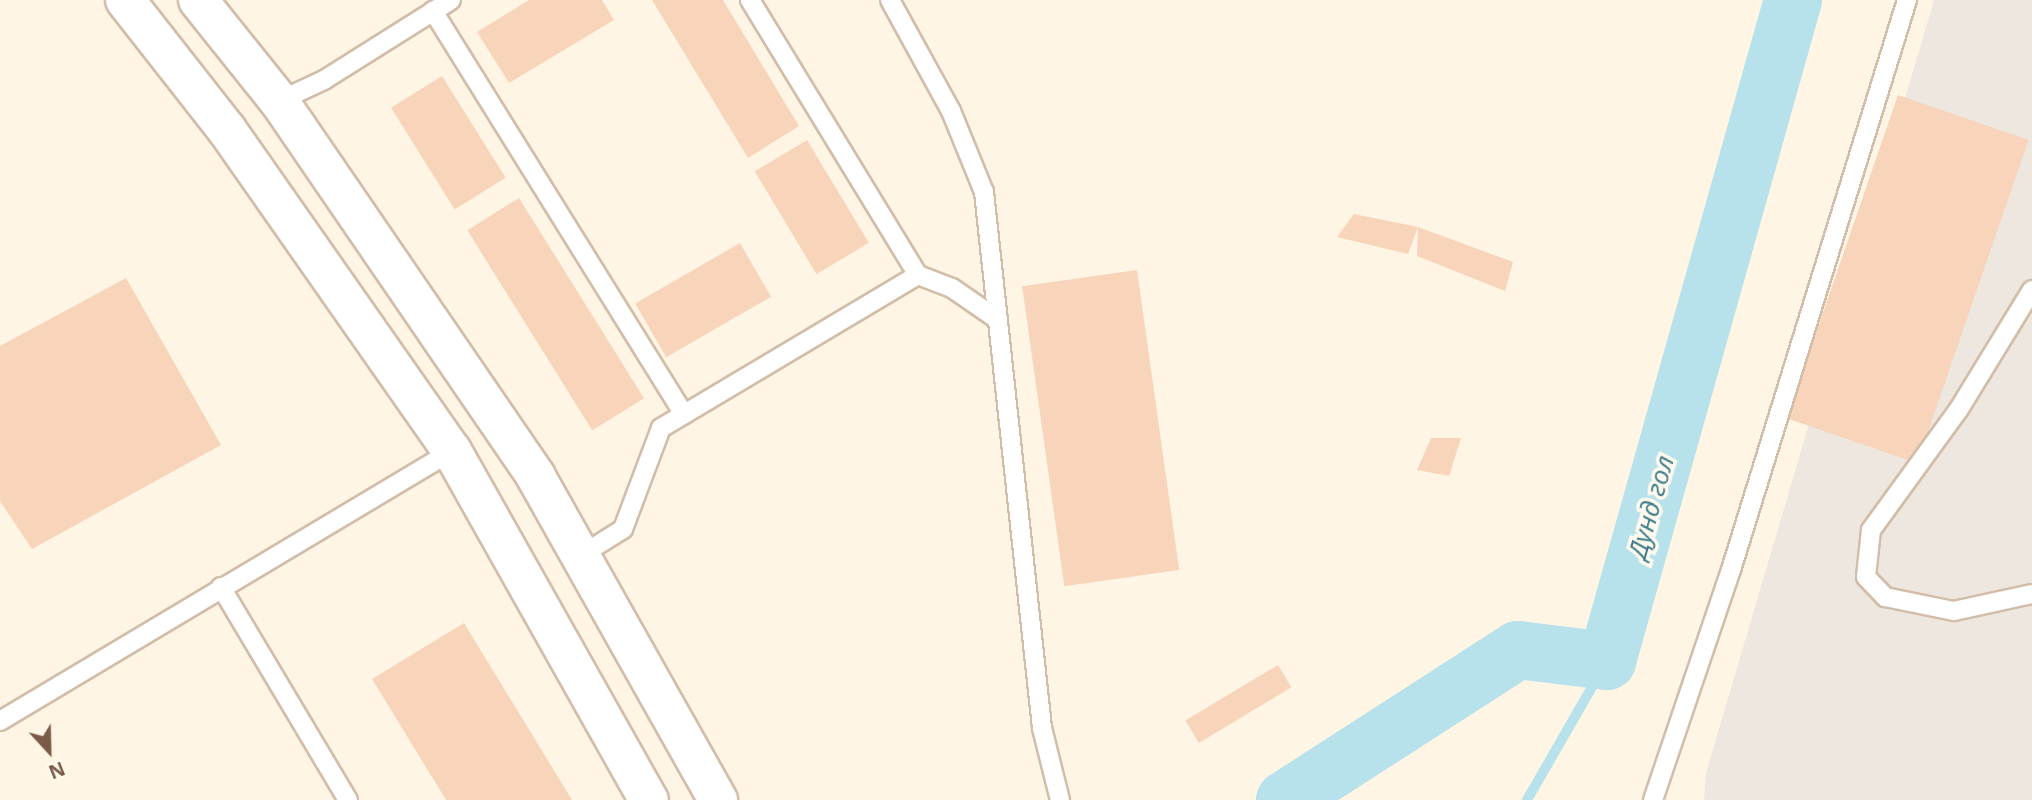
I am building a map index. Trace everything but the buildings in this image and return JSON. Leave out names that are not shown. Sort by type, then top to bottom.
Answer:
[{"type":"main road","points":[[125,0],[227,131],[452,451],[649,800]]},
{"type":"main road","points":[[198,0],[279,101],[536,477],[718,800]]},
{"type":"lane","points":[[279,101],[324,80],[451,0]]},
{"type":"lane","points":[[750,0],[918,275],[952,288],[997,319]]},
{"type":"lane","points":[[890,0],[951,111],[984,192],[1042,728],[1060,800]]},
{"type":"lane","points":[[1653,800],[1731,570],[1907,0]]},
{"type":"lane","points":[[433,10],[684,414]]},
{"type":"lane","points":[[580,556],[623,529],[634,510],[651,444],[661,428],[918,275]]},
{"type":"lane","points":[[2032,290],[1959,409],[1871,530],[1866,577],[1885,597],[1954,611],[2032,594]]},
{"type":"lane","points":[[0,721],[452,451]]},
{"type":"lane","points":[[221,587],[348,800]]},
{"type":"shaded area","points":[[1934,0],[2032,0],[2032,800],[1704,800],[1706,773]]},
{"type":"waterway","name":"Дунд гол","points":[[1285,800],[1518,650],[1607,661],[1793,0]]},
{"type":"waterway","points":[[1527,800],[1607,661]]}]
